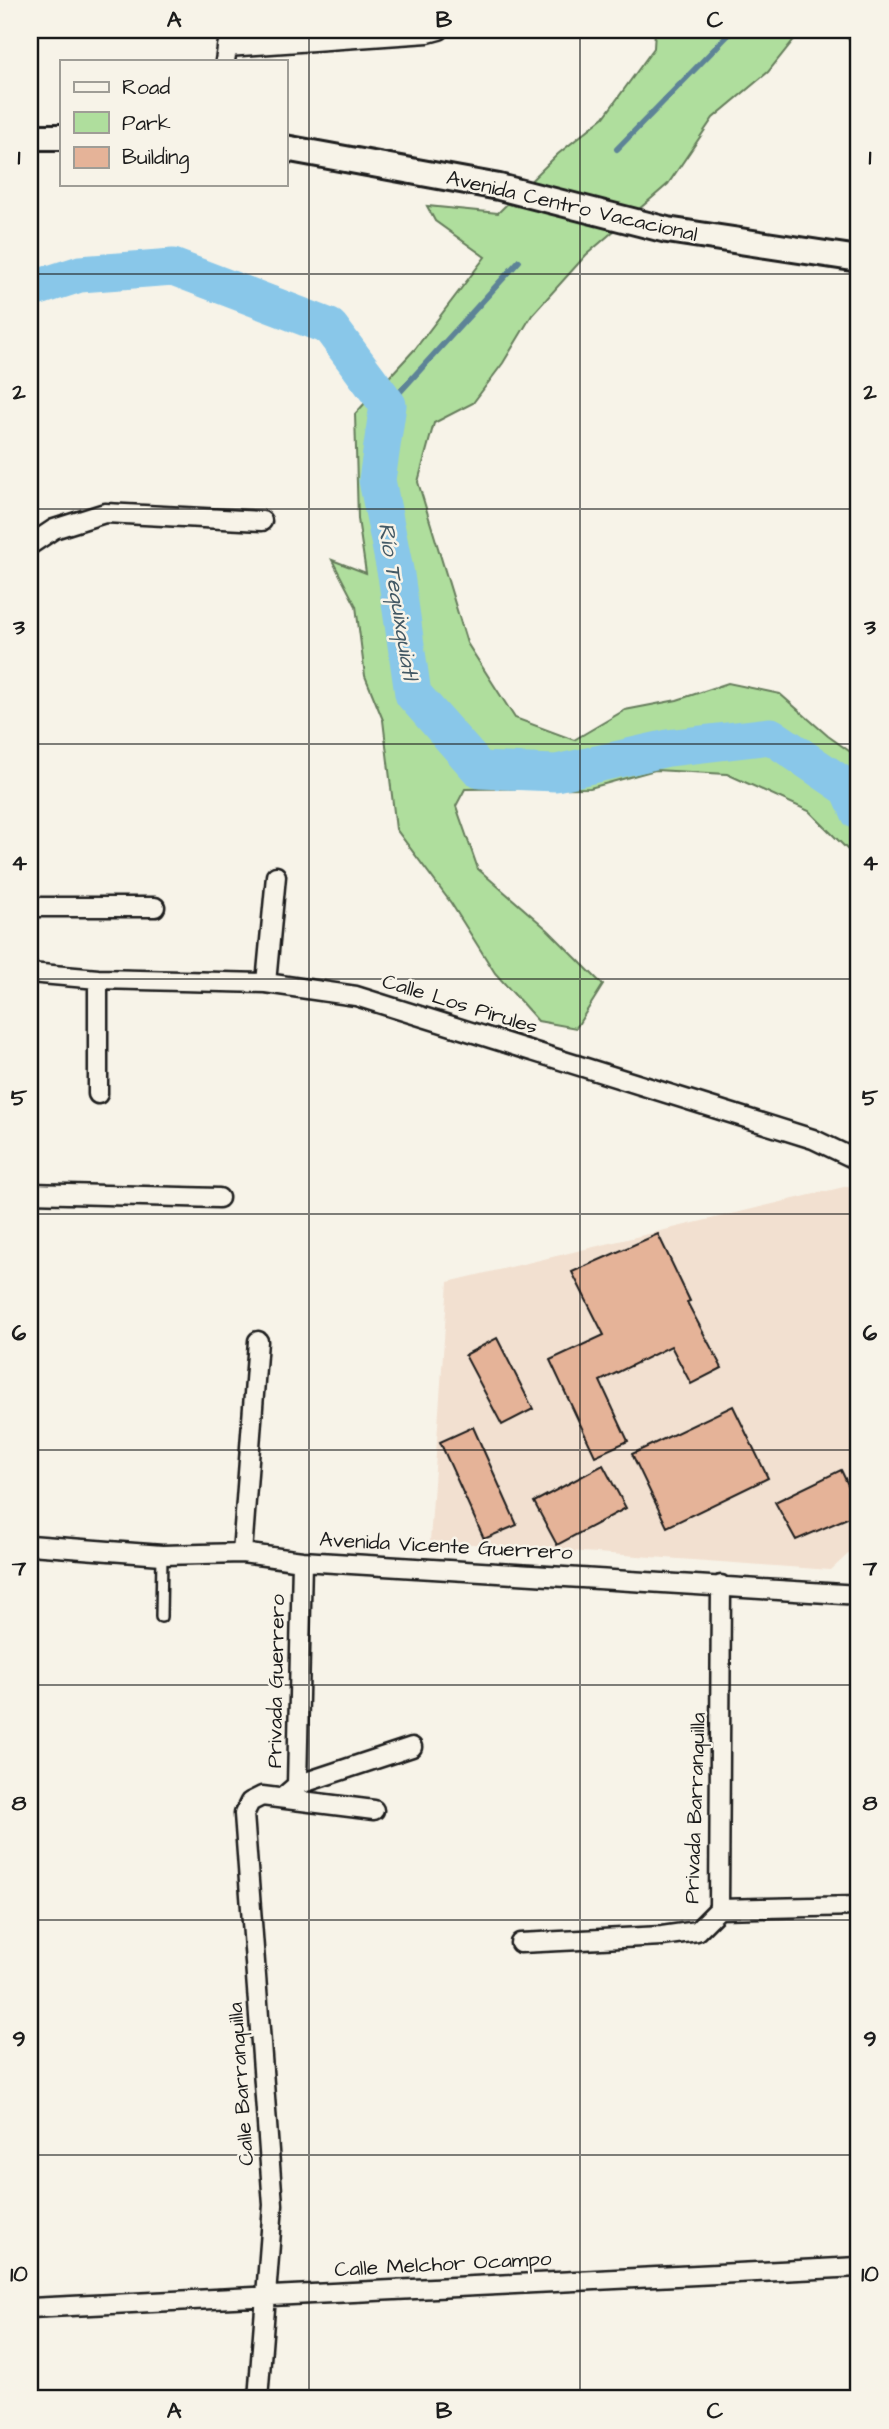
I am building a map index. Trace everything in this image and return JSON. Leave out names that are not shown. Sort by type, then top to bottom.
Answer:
[{"type":"main road","points":[[30,137],[60,137]]},
{"type":"main road","name":"Avenida Centro Vacacional","points":[[287,148],[499,187],[667,230],[859,259]]},
{"type":"street","points":[[227,46],[428,33],[439,30]]},
{"type":"street","points":[[30,545],[54,528],[105,513],[262,521]]},
{"type":"street","points":[[267,983],[276,876]]},
{"type":"street","points":[[30,907],[155,907]]},
{"type":"street","name":"Calle Los Pirules","points":[[30,973],[98,979],[267,983],[356,996],[813,1139],[859,1161]]},
{"type":"street","points":[[98,979],[98,1094]]},
{"type":"street","points":[[30,1193],[219,1198]]},
{"type":"street","points":[[242,1553],[258,1341]]},
{"type":"street","name":"Avenida Vicente Guerrero","points":[[30,1545],[162,1555],[242,1553],[302,1561],[859,1595]]},
{"type":"street","name":"Privada Guerrero","points":[[290,1791],[302,1561]]},
{"type":"street","name":"Privada Barranquilla","points":[[520,1943],[662,1936],[697,1931],[719,1909],[721,1585]]},
{"type":"street","points":[[290,1791],[412,1747]]},
{"type":"street","points":[[290,1791],[374,1810]]},
{"type":"street","name":"Calle Barranquilla","points":[[258,2399],[272,2205],[244,1814],[250,1802],[262,1796],[290,1791]]},
{"type":"street","points":[[719,1909],[859,1906]]},
{"type":"street","name":"Calle Melchor Ocampo","points":[[30,2308],[859,2267]]},
{"type":"lane","points":[[161,1617],[162,1555]]},
{"type":"shaded area","points":[[848,1186],[859,1193],[859,1544],[831,1570],[430,1541],[448,1282]]},
{"type":"green space","points":[[655,30],[823,30],[796,37],[768,72],[713,118],[668,184],[586,255],[532,315],[503,363],[473,403],[434,423],[418,482],[467,643],[515,718],[574,740],[625,710],[677,700],[728,683],[780,694],[828,736],[859,758],[859,861],[809,811],[727,774],[655,770],[590,788],[465,789],[456,806],[478,869],[548,930],[603,985],[576,1028],[538,1021],[495,973],[451,903],[396,829],[383,720],[365,676],[356,606],[332,560],[366,573],[358,519],[355,414],[415,349],[485,257],[435,221],[427,206],[498,213],[558,154],[604,117],[654,48]]},
{"type":"green space","points":[[831,30],[859,30],[859,44]]},
{"type":"building","points":[[658,1234],[690,1301],[687,1302],[722,1368],[691,1384],[671,1346],[600,1381],[628,1441],[595,1456],[550,1360],[604,1335],[572,1272]]},
{"type":"building","points":[[497,1338],[533,1409],[502,1425],[465,1355]]},
{"type":"building","points":[[733,1406],[768,1478],[667,1527],[632,1454]]},
{"type":"building","points":[[473,1427],[517,1525],[484,1539],[440,1442]]},
{"type":"building","points":[[603,1465],[626,1508],[557,1545],[534,1502]]},
{"type":"building","points":[[841,1470],[859,1513],[796,1540],[775,1502]]},
{"type":"waterway","points":[[617,149],[733,30]]},
{"type":"waterway","points":[[388,405],[519,261]]},
{"type":"waterway","name":"Río Tequixquiatl","points":[[30,290],[80,274],[173,267],[330,327],[388,405],[377,480],[396,575],[413,694],[480,770],[556,773],[668,748],[771,736],[849,789],[859,812]]}]
